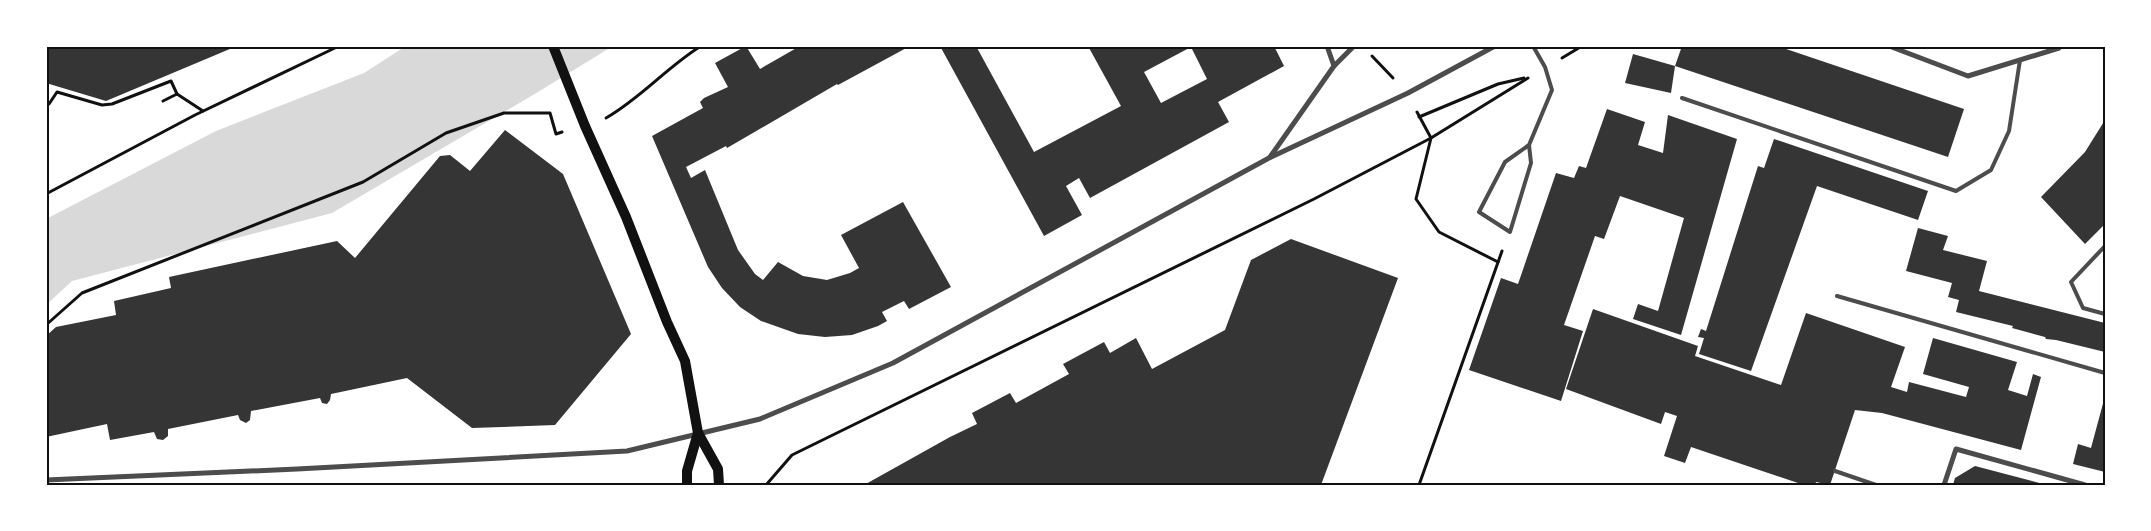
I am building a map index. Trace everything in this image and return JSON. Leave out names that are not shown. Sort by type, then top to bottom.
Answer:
[{"type":"main road","points":[[553,46],[585,126],[626,217],[684,361],[698,433],[718,469],[719,485]]},
{"type":"main road","points":[[687,485],[688,472],[698,433]]},
{"type":"street","points":[[1327,46],[1334,66]]},
{"type":"street","points":[[1269,158],[1334,66],[1354,46]]},
{"type":"street","points":[[46,480],[627,451],[771,416],[893,363],[1269,158],[1408,94],[1495,46]]},
{"type":"street","points":[[1888,46],[1968,76],[2059,48],[2060,46]]},
{"type":"street","points":[[1944,485],[1956,449],[2085,485]]},
{"type":"lane","points":[[1528,145],[1532,163],[1510,232],[1480,212],[1505,162],[1528,145],[1552,90],[1545,67],[1533,46]]},
{"type":"lane","points":[[1682,98],[1956,191],[1991,170],[2009,131],[2020,60]]},
{"type":"lane","points":[[2105,246],[2071,282],[2083,308],[2105,314]]},
{"type":"lane","points":[[1837,296],[2105,372]]},
{"type":"lane","points":[[1835,471],[1876,485]]},
{"type":"path","points":[[46,194],[204,111],[339,46]]},
{"type":"path","points":[[613,114],[680,59],[701,46]]},
{"type":"path","points":[[1545,67],[1582,46]]},
{"type":"path","points":[[766,485],[792,455],[1314,199],[1431,138],[1529,77],[1498,84],[1419,117],[1431,138],[1416,199],[1439,232],[1498,262]]},
{"type":"path","points":[[49,104],[58,92],[102,105],[112,104],[171,81],[177,94],[204,111]]},
{"type":"path","points":[[163,101],[177,94]]},
{"type":"path","points":[[46,325],[82,293],[363,182],[446,133],[504,113]]},
{"type":"path","points":[[1419,485],[1510,232]]},
{"type":"shaded area","points":[[406,46],[613,46],[332,213],[72,281],[46,305],[46,219],[216,131],[364,73]]},
{"type":"building","points":[[46,46],[237,46],[106,101],[46,83]]},
{"type":"building","points":[[746,46],[760,69],[800,46],[910,46],[837,84],[727,148],[726,146],[686,167],[691,178],[705,170],[738,250],[755,274],[763,280],[778,262],[803,276],[827,280],[850,273],[859,268],[841,235],[903,202],[951,287],[909,309],[904,301],[882,312],[887,321],[878,326],[852,335],[825,337],[798,334],[761,321],[740,307],[722,288],[708,267],[652,136],[703,108],[700,102],[704,98],[728,87],[715,63]]},
{"type":"building","points":[[940,46],[976,46],[1034,152],[1121,106],[1088,46],[1274,46],[1284,66],[1218,102],[1229,122],[1090,198],[1079,178],[1066,186],[1082,215],[1044,236]],"holes":[[[1191,47],[1207,79],[1161,103],[1144,72]]]},
{"type":"building","points":[[1682,46],[1777,46],[1964,109],[1948,157],[1675,66]]},
{"type":"building","points":[[1633,54],[1675,66],[1671,93],[1625,83]]},
{"type":"building","points":[[1607,109],[1645,122],[1638,145],[1663,153],[1668,115],[1737,139],[1681,335],[1633,319],[1638,304],[1658,311],[1684,218],[1620,196],[1604,239],[1595,236],[1564,325],[1583,331],[1561,401],[1469,370],[1501,278],[1518,284],[1556,173],[1574,178],[1579,166],[1586,168]]},
{"type":"building","points":[[2105,120],[2105,224],[2085,244],[2041,197],[2085,152]]},
{"type":"building","points":[[505,130],[563,174],[631,334],[555,425],[472,428],[407,378],[331,394],[327,404],[322,403],[320,398],[251,411],[250,420],[246,423],[240,420],[238,415],[168,429],[168,436],[163,440],[157,439],[154,432],[110,440],[107,424],[46,437],[46,336],[56,327],[116,315],[114,301],[171,288],[169,277],[337,241],[355,258],[440,156],[450,155],[470,171]]},
{"type":"building","points":[[1774,139],[1928,191],[1918,220],[1817,186],[1751,371],[1699,354],[1704,338],[1698,337],[1701,329],[1706,331],[1758,166],[1764,168]]},
{"type":"building","points":[[1918,228],[1948,236],[1943,250],[1987,261],[1979,291],[2105,323],[2105,352],[2046,339],[2045,337],[2012,328],[2013,326],[1956,312],[1959,300],[1948,297],[1952,283],[1906,271]]},
{"type":"building","points":[[1291,239],[1398,278],[1321,485],[1239,485],[1234,483],[1231,485],[864,485],[977,424],[972,413],[1010,393],[1016,403],[1069,374],[1063,364],[1104,342],[1110,353],[1136,338],[1152,369],[1225,330],[1251,260]]},
{"type":"building","points":[[1593,309],[1698,346],[1695,356],[1781,385],[1806,313],[1905,347],[1891,387],[1907,392],[1909,382],[1966,397],[1969,387],[1923,374],[1933,338],[2017,362],[2008,390],[2027,396],[2033,374],[2041,377],[2021,450],[1882,413],[1855,410],[1830,485],[1816,482],[1815,485],[1804,485],[1691,447],[1685,463],[1664,456],[1677,416],[1665,412],[1661,424],[1566,389]]},
{"type":"building","points":[[2105,396],[2105,472],[2073,464],[2078,444],[2091,448]]},
{"type":"building","points":[[1975,466],[2043,485],[1953,485],[1955,478]]}]
